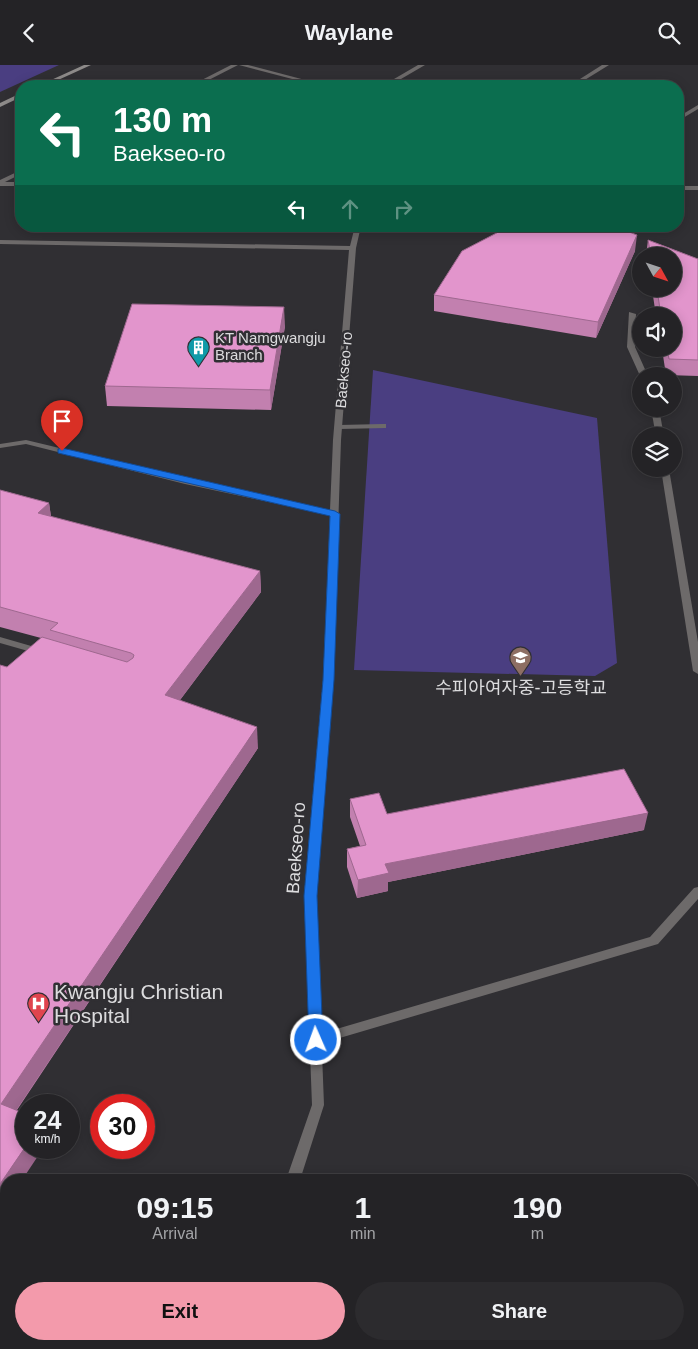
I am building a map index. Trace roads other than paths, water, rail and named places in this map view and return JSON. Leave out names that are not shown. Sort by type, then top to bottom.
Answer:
[{"type":"street","points":[[54,80],[88,65]]},
{"type":"street","points":[[205,80],[235,65]]},
{"type":"street","points":[[242,65],[301,80]]},
{"type":"street","points":[[395,80],[422,65]]},
{"type":"street","points":[[582,80],[606,65]]},
{"type":"street","points":[[0,105],[15,98]]},
{"type":"street","points":[[684,115],[698,107]]},
{"type":"street","points":[[0,183],[15,175]]},
{"type":"street","points":[[0,183],[15,184]]},
{"type":"street","points":[[684,188],[698,187]]},
{"type":"street","points":[[684,190],[698,197]]},
{"type":"street","name":"Baekseo-ro","points":[[295,1174],[318,1105],[310,896],[328,680],[339,427],[353,248],[357,232]]},
{"type":"street","points":[[0,242],[353,248]]},
{"type":"street","points":[[632,314],[632,349]]},
{"type":"street","points":[[339,427],[383,426]]},
{"type":"street","points":[[0,446],[26,442],[184,481],[335,514]]},
{"type":"street","points":[[666,477],[698,671]]},
{"type":"street","points":[[0,640],[56,656]]},
{"type":"street","points":[[316,1040],[654,941],[698,891]]},
{"type":"place","name":"KT Namgwangju Branch","points":[[199,366]]},
{"type":"place","name":"수피아여자중-고등학교","points":[[521,677]]},
{"type":"place","name":"Kwangju Christian Hospital","points":[[38,1023]]}]
